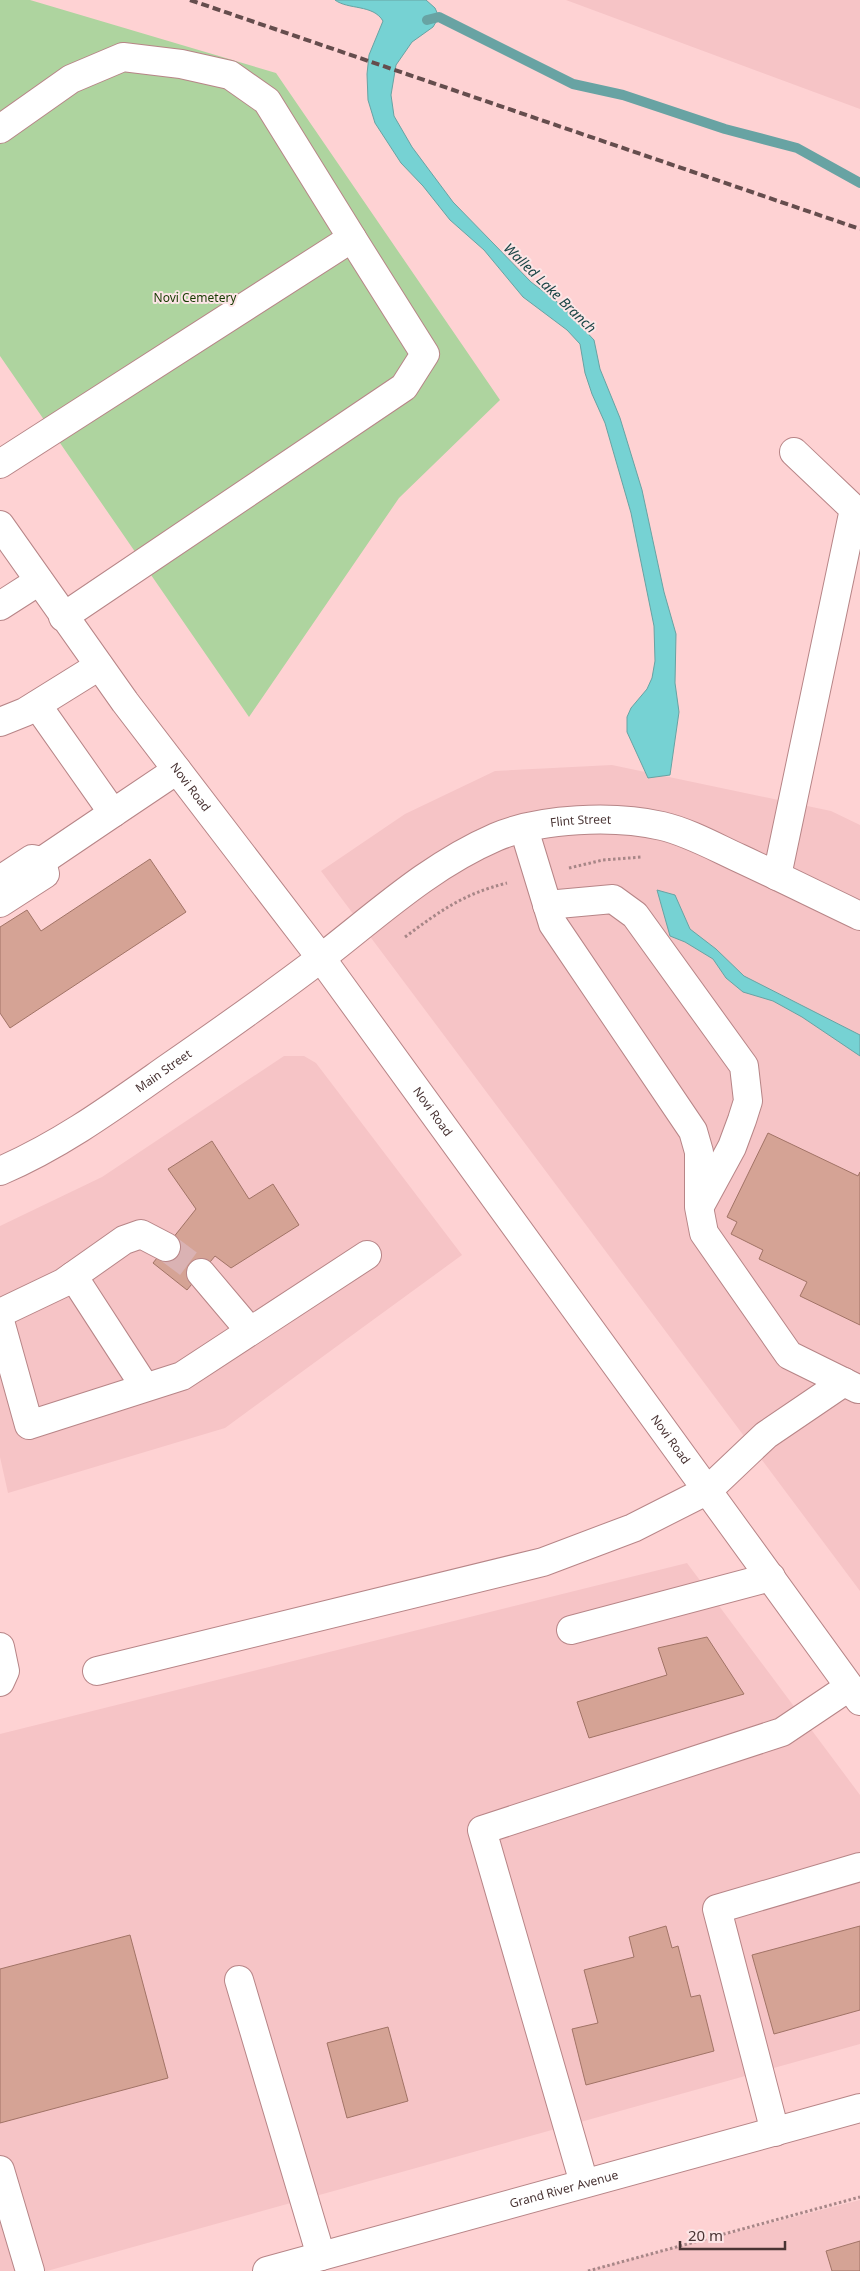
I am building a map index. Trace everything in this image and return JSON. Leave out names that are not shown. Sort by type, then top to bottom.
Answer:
[{"type":"main road","points":[[0,129],[70,79],[123,57],[182,64],[230,75],[267,101],[425,354],[404,387],[63,617]]},
{"type":"main road","points":[[0,464],[352,238]]},
{"type":"main road","points":[[777,876],[854,510],[794,452]]},
{"type":"main road","name":"Novi Road","points":[[0,525],[99,666],[321,958],[855,1694]]},
{"type":"main road","points":[[0,606],[39,581]]},
{"type":"main road","points":[[0,722],[26,712],[99,666]]},
{"type":"main road","points":[[38,705],[113,813]]},
{"type":"main road","points":[[0,880],[32,859],[42,861],[177,770]]},
{"type":"main road","name":"Flint Street","points":[[321,958],[437,867],[498,836],[551,824],[589,821],[626,821],[662,826],[715,847],[860,916]]},
{"type":"main road","points":[[524,829],[553,924],[693,1131],[699,1152],[699,1207],[704,1233],[790,1355],[852,1386]]},
{"type":"main road","points":[[0,903],[45,874],[42,861]]},
{"type":"main road","points":[[547,905],[613,899],[635,916],[744,1066],[748,1101],[742,1120],[732,1147],[699,1207]]},
{"type":"main road","name":"Main Street","points":[[0,1171],[49,1147],[91,1122],[321,958]]},
{"type":"main road","points":[[0,1313],[63,1283],[124,1240],[141,1234],[166,1247]]},
{"type":"main road","points":[[0,1320],[29,1425],[182,1376],[366,1255]]},
{"type":"main road","points":[[201,1273],[250,1331]]},
{"type":"main road","points":[[73,1276],[145,1387]]},
{"type":"main road","points":[[97,1671],[543,1562],[634,1528],[708,1490],[766,1435],[852,1386]]},
{"type":"main road","points":[[571,1630],[771,1577]]},
{"type":"main road","points":[[0,1647],[5,1671],[0,1682]]},
{"type":"main road","points":[[584,2184],[482,1830],[782,1732],[855,1694]]},
{"type":"main road","points":[[775,2132],[717,1909],[860,1867]]},
{"type":"main road","points":[[239,1980],[321,2256]]},
{"type":"main road","name":"Grand River Avenue","points":[[267,2271],[860,2108]]},
{"type":"main road","points":[[0,2170],[30,2271]]},
{"type":"path","points":[[588,2271],[860,2197]]},
{"type":"shaded area","points":[[566,0],[860,0],[860,109]]},
{"type":"shaded area","points":[[612,765],[831,811],[860,825],[860,1591],[321,871],[405,814],[495,771]]},
{"type":"shaded area","points":[[284,1056],[304,1056],[316,1063],[462,1255],[225,1428],[8,1493],[0,1457],[0,1226],[102,1177]]},
{"type":"shaded area","points":[[687,1563],[860,1795],[860,2044],[47,2271],[0,2271],[0,1734]]},
{"type":"shaded area","points":[[860,2200],[860,2271],[585,2271]]},
{"type":"green space","name":"Novi Cemetery","points":[[0,0],[30,0],[276,73],[500,400],[399,498],[249,717],[0,356]]},
{"type":"water","points":[[335,0],[426,0],[435,8],[439,17],[433,27],[412,42],[396,65],[391,95],[394,116],[412,147],[453,202],[531,282],[561,305],[594,340],[600,369],[620,418],[642,490],[664,592],[676,634],[675,683],[679,712],[670,775],[648,778],[627,732],[627,717],[631,708],[647,689],[652,678],[655,661],[654,626],[631,513],[605,423],[585,373],[580,344],[567,330],[523,297],[484,250],[450,220],[423,186],[401,163],[375,123],[368,100],[367,74],[369,55],[383,21],[373,12]]},
{"type":"water","points":[[657,890],[675,895],[690,929],[716,949],[744,976],[860,1035],[860,1056],[802,1017],[773,1001],[743,992],[726,978],[713,959],[685,942],[670,936]]},
{"type":"building","points":[[150,859],[186,912],[10,1028],[0,1013],[0,927],[27,910],[41,931]]},
{"type":"building","points":[[768,1133],[858,1176],[860,1172],[860,1325],[800,1296],[807,1282],[759,1259],[763,1250],[731,1234],[737,1222],[727,1217]]},
{"type":"building","points":[[212,1141],[249,1199],[273,1184],[299,1225],[231,1268],[215,1256],[187,1290],[153,1263],[196,1209],[168,1169]]},
{"type":"building","points":[[707,1637],[744,1694],[589,1738],[577,1702],[667,1675],[658,1648]]},
{"type":"building","points":[[666,1926],[672,1948],[678,1946],[691,1997],[700,1995],[714,2051],[586,2085],[572,2029],[598,2023],[584,1970],[634,1957],[629,1937]]},
{"type":"building","points":[[860,1926],[860,2010],[774,2034],[752,1955]]},
{"type":"building","points":[[130,1935],[168,2078],[0,2123],[0,1969]]},
{"type":"building","points":[[388,2027],[408,2101],[347,2118],[327,2043]]},
{"type":"building","points":[[860,2241],[860,2271],[832,2271],[826,2251]]},
{"type":"waterway","points":[[427,20],[439,17],[573,84],[623,95],[725,129],[797,148],[860,183]]},
{"type":"tunnel","points":[[166,1247],[201,1273]]},
{"type":"railway","points":[[190,0],[860,229]]},
{"type":"water label","name":"Walled Lake Branch","points":[[550,288]]}]
